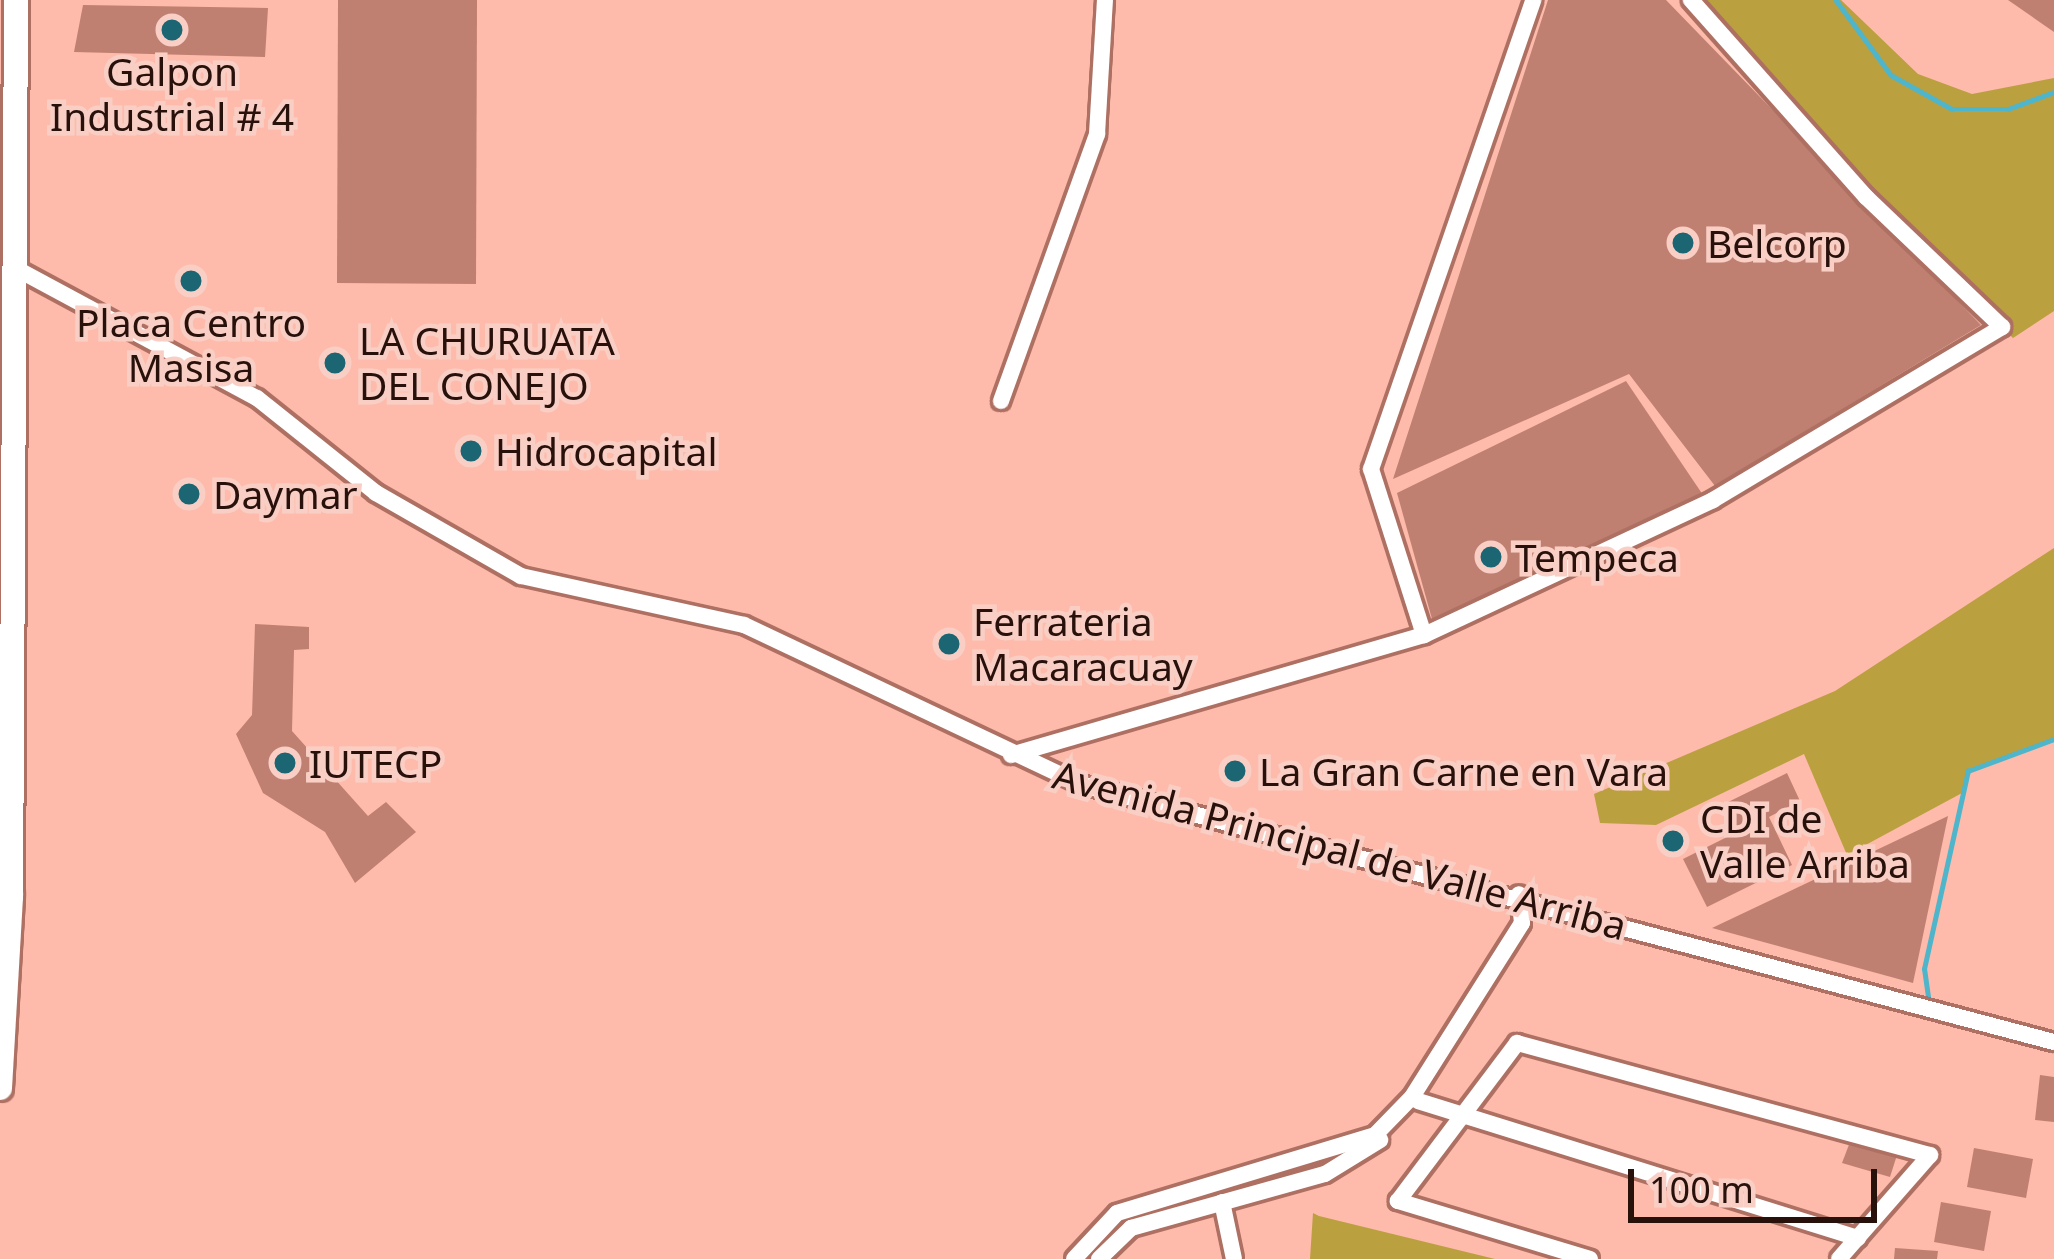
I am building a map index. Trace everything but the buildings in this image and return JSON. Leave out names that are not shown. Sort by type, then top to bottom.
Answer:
[{"type":"main road","points":[[0,1088],[16,0]]},
{"type":"street","points":[[1001,401],[1097,134],[1105,0]]},
{"type":"street","points":[[1424,635],[1372,470],[1533,0]]},
{"type":"street","points":[[1010,755],[1424,635],[1713,500],[2002,326],[1866,197],[1691,0]]},
{"type":"street","name":"Avenida Principal de Valle Arriba","points":[[11,252],[257,398],[376,493],[521,576],[744,625],[1010,755],[1080,784],[1524,896],[2054,1042]]},
{"type":"street","points":[[1099,1259],[1131,1228],[1325,1174],[1418,1101],[1513,956],[1524,896]]},
{"type":"street","points":[[1074,1259],[1117,1213],[1375,1135],[1412,1096],[1522,923],[1524,896]]},
{"type":"street","points":[[1590,1259],[1398,1201],[1517,1043],[1930,1155],[1839,1259]]},
{"type":"street","points":[[1418,1101],[1461,1119],[1858,1238]]},
{"type":"street","points":[[1222,1202],[1234,1259]]},
{"type":"shaded area","points":[[1688,0],[1841,0],[1918,74],[1972,94],[2054,78],[2054,311],[2013,338],[1774,110]]},
{"type":"shaded area","points":[[2054,548],[2054,739],[1968,771],[1962,793],[1847,855],[1804,754],[1656,825],[1600,823],[1594,794],[1835,691]]},
{"type":"shaded area","points":[[1313,1213],[1319,1216],[1495,1259],[1310,1259]]},
{"type":"waterway","points":[[1836,0],[1891,75],[1952,109],[2008,109],[2054,92]]},
{"type":"waterway","points":[[1929,1004],[1924,969],[1968,771],[2054,739]]},
{"type":"waterway","points":[[1930,1015],[2054,1050]]},
{"type":"place","name":"Galpon Industrial # 4","points":[[172,30]]},
{"type":"place","name":"Belcorp","points":[[1683,243]]},
{"type":"place","name":"Placa Centro Masisa","points":[[191,281]]},
{"type":"place","name":"LA CHURUATA DEL CONEJO","points":[[335,363]]},
{"type":"place","name":"Hidrocapital","points":[[471,451]]},
{"type":"place","name":"Daymar","points":[[189,494]]},
{"type":"place","name":"Tempeca","points":[[1491,557]]},
{"type":"place","name":"Ferrateria Macaracuay","points":[[949,644]]},
{"type":"place","name":"IUTECP","points":[[285,763]]},
{"type":"place","name":"La Gran Carne en Vara","points":[[1235,771]]},
{"type":"place","name":"CDI de Valle Arriba","points":[[1673,841]]}]
